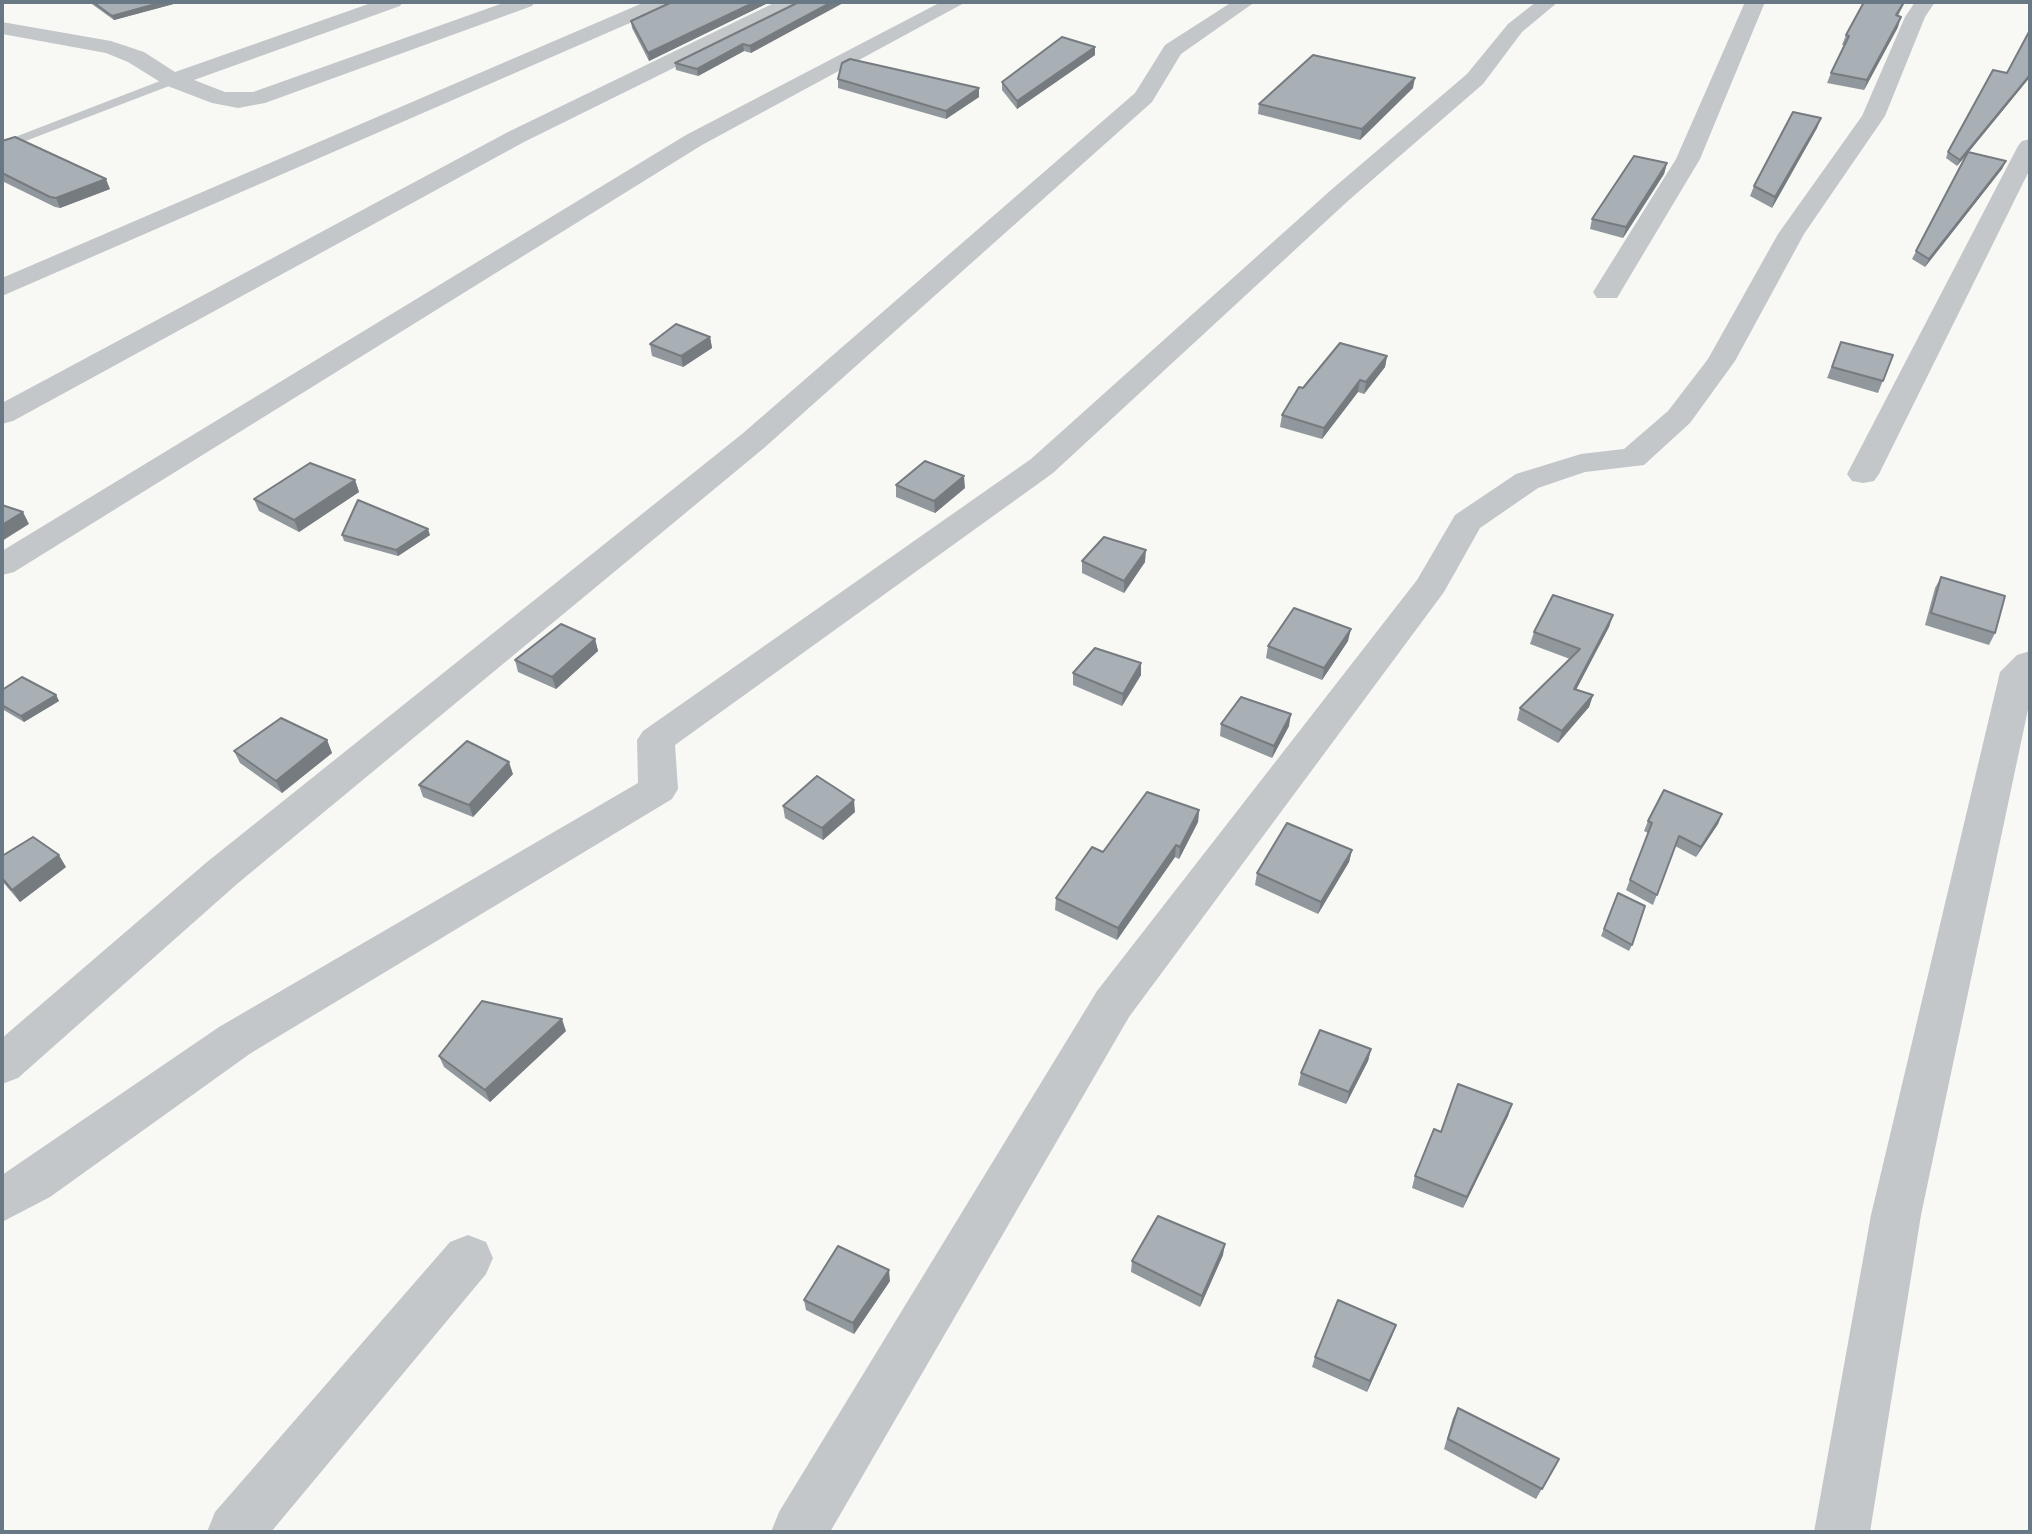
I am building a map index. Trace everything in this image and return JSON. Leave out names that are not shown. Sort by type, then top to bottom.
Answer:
[{"type":"street","points":[[173,80],[393,2]]},
{"type":"street","points":[[2,28],[111,47],[136,57],[173,80],[220,98],[257,98],[525,2]]},
{"type":"street","points":[[2,288],[662,2]]},
{"type":"street","points":[[2,415],[516,137],[792,2]]},
{"type":"street","points":[[2,565],[694,140],[956,2]]},
{"type":"street","points":[[2,1065],[222,873],[753,441],[1144,97],[1173,50],[1245,2]]},
{"type":"street","points":[[2,1200],[33,1182],[235,1040],[658,789],[656,740],[1042,466],[1132,387],[1340,195],[1475,79],[1515,28],[1548,2]]},
{"type":"street","points":[[1607,292],[1688,159],[1755,2]]},
{"type":"street","points":[[799,1532],[1113,1004],[1432,584],[1467,522],[1527,481],[1581,463],[1633,458],[1679,417],[1721,361],[1791,234],[1873,116],[1915,17],[1925,2]]},
{"type":"street","points":[[1863,474],[2030,146]]},
{"type":"street","points":[[1842,1532],[1896,1215],[2018,672],[2030,663]]},
{"type":"street","points":[[235,1532],[468,1258]]},
{"type":"lane","points":[[2,146],[173,80]]},
{"type":"building","points":[[93,2],[163,2],[112,16]]},
{"type":"building","points":[[672,2],[755,2],[648,53],[631,21]]},
{"type":"building","points":[[799,2],[832,2],[750,46],[743,44],[697,69],[675,63]]},
{"type":"building","points":[[1864,2],[1904,2],[1896,15],[1901,17],[1867,80],[1831,73],[1849,36],[1846,35]]},
{"type":"building","points":[[2030,30],[2030,75],[1960,160],[1948,152],[1993,70],[2007,73]]},
{"type":"building","points":[[1062,37],[1095,47],[1017,101],[1002,82]]},
{"type":"building","points":[[1313,55],[1415,78],[1362,129],[1259,104]]},
{"type":"building","points":[[850,59],[979,88],[946,111],[838,79],[842,63]]},
{"type":"building","points":[[1793,112],[1821,118],[1775,197],[1754,186]]},
{"type":"building","points":[[15,137],[106,179],[56,198],[50,197],[2,173],[2,141]]},
{"type":"building","points":[[1968,152],[2006,161],[1929,259],[1916,251]]},
{"type":"building","points":[[1634,156],[1667,163],[1626,227],[1592,219]]},
{"type":"building","points":[[676,324],[710,337],[681,356],[650,344]]},
{"type":"building","points":[[1841,342],[1893,355],[1883,381],[1832,367]]},
{"type":"building","points":[[1340,343],[1387,356],[1366,382],[1360,380],[1324,428],[1282,415],[1299,387],[1303,388]]},
{"type":"building","points":[[925,461],[964,476],[934,501],[896,485]]},
{"type":"building","points":[[310,463],[355,480],[294,520],[254,499]]},
{"type":"building","points":[[358,500],[428,529],[396,550],[342,535]]},
{"type":"building","points":[[2,505],[23,512],[2,525]]},
{"type":"building","points":[[1104,537],[1146,550],[1124,581],[1082,561]]},
{"type":"building","points":[[1941,577],[2005,596],[1995,633],[1931,613]]},
{"type":"building","points":[[1553,595],[1613,615],[1574,689],[1593,695],[1562,731],[1520,708],[1580,649],[1534,632]]},
{"type":"building","points":[[1294,608],[1351,629],[1324,668],[1268,646]]},
{"type":"building","points":[[561,624],[595,639],[552,677],[515,660]]},
{"type":"building","points":[[1095,648],[1141,663],[1123,694],[1073,673]]},
{"type":"building","points":[[22,677],[56,695],[21,716],[2,705],[2,690]]},
{"type":"building","points":[[1241,697],[1291,714],[1274,746],[1221,724]]},
{"type":"building","points":[[281,718],[327,740],[276,781],[234,751]]},
{"type":"building","points":[[467,741],[509,762],[469,805],[419,785]]},
{"type":"building","points":[[817,776],[854,800],[822,828],[783,806]]},
{"type":"building","points":[[1664,790],[1722,814],[1701,847],[1679,836],[1657,895],[1630,880],[1652,823],[1648,821]]},
{"type":"building","points":[[1147,792],[1199,810],[1180,847],[1176,845],[1118,928],[1056,898],[1092,847],[1103,852]]},
{"type":"building","points":[[1287,823],[1352,850],[1321,902],[1257,873]]},
{"type":"building","points":[[33,837],[59,855],[12,890],[2,878],[2,856]]},
{"type":"building","points":[[1618,893],[1645,906],[1632,945],[1604,929]]},
{"type":"building","points":[[482,1001],[562,1019],[485,1090],[439,1056]]},
{"type":"building","points":[[1320,1030],[1371,1049],[1349,1092],[1301,1073]]},
{"type":"building","points":[[1458,1084],[1512,1104],[1467,1197],[1415,1176],[1434,1129],[1441,1132]]},
{"type":"building","points":[[1158,1216],[1225,1244],[1202,1296],[1132,1261]]},
{"type":"building","points":[[838,1246],[889,1270],[853,1323],[804,1300]]},
{"type":"building","points":[[1338,1300],[1396,1325],[1370,1381],[1315,1357]]},
{"type":"building","points":[[1458,1408],[1559,1459],[1542,1489],[1448,1439]]}]
